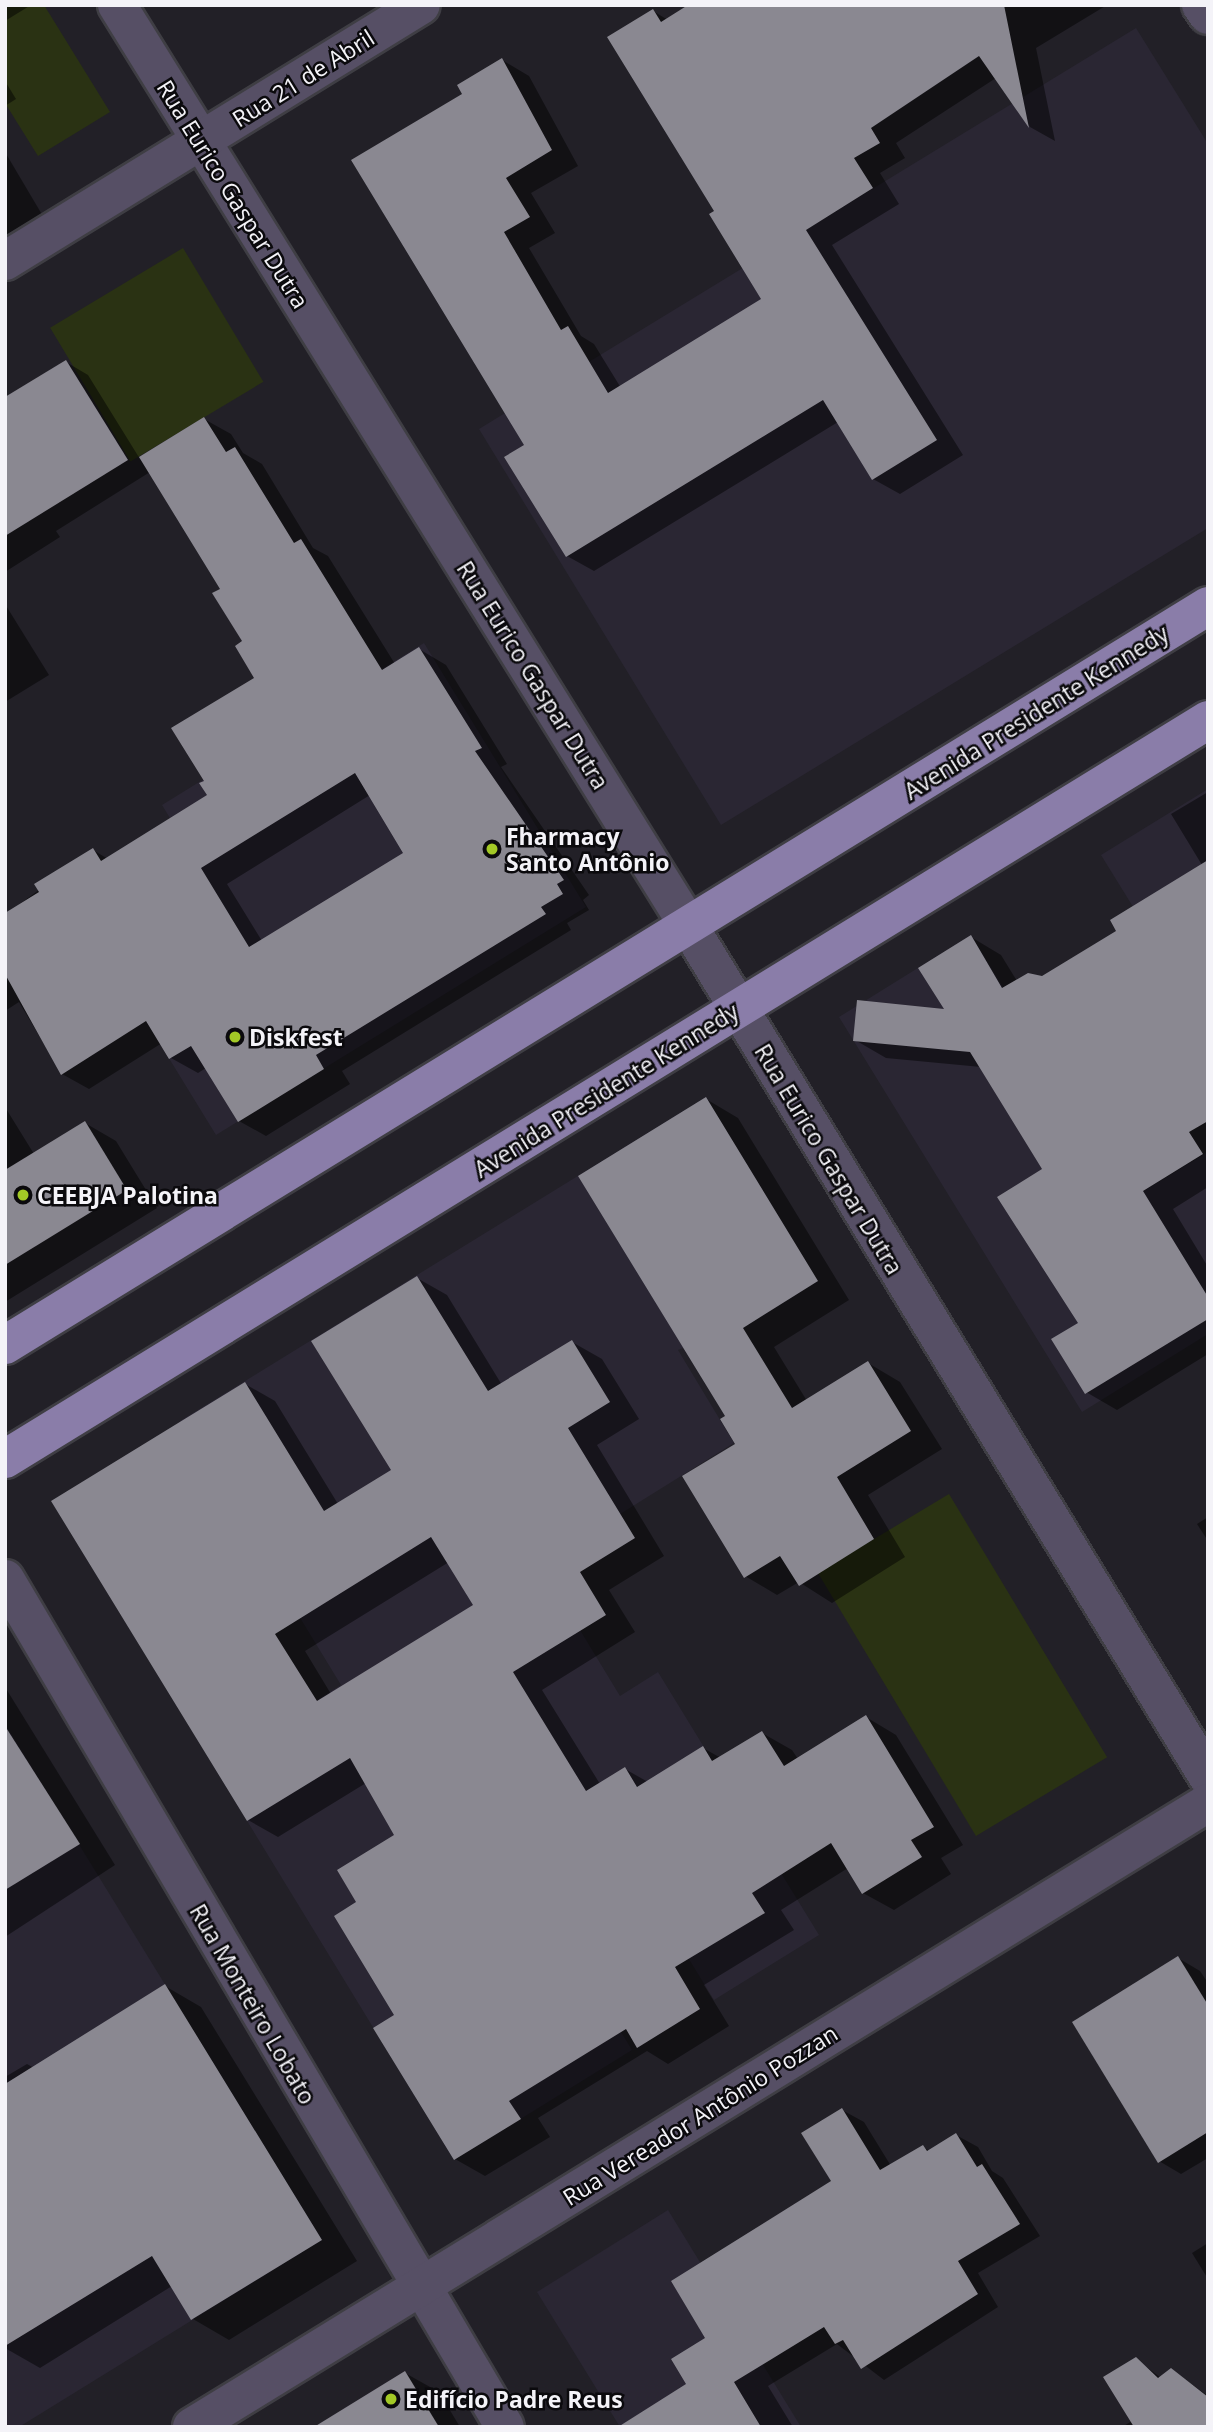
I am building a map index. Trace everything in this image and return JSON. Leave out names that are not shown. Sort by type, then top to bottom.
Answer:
[{"type":"main road","name":"Avenida Presidente Kennedy","points":[[5,1345],[1208,606]]},
{"type":"main road","name":"Avenida Presidente Kennedy","points":[[5,1459],[1208,720]]},
{"type":"street","name":"Rua Eurico Gaspar Dutra","points":[[117,5],[688,925],[1208,1777]]},
{"type":"street","name":"Rua 21 de Abril","points":[[5,261],[421,5]]},
{"type":"street","points":[[1201,5],[1208,15]]},
{"type":"street","name":"Rua Monteiro Lobato","points":[[5,1578],[419,2287],[505,2427]]},
{"type":"street","name":"Rua Vereador Antônio Pozzan","points":[[192,2427],[1208,1803]]},
{"type":"shaded area","points":[[1136,28],[1208,144],[1208,528],[721,825],[479,429]]},
{"type":"shaded area","points":[[424,643],[586,907],[216,1135],[121,980],[228,913],[162,805]]},
{"type":"shaded area","points":[[1208,789],[1208,1028],[1101,855]]},
{"type":"shaded area","points":[[971,935],[1132,1198],[1208,1152],[1208,1334],[1082,1412],[839,1017]]},
{"type":"shaded area","points":[[706,1097],[818,1281],[691,1360],[683,1348],[678,1350],[734,1443],[540,1564],[620,1696],[658,1672],[819,1935],[714,2000],[633,1868],[552,1919],[632,2050],[454,2160],[213,1765],[341,1685],[180,1421]]},
{"type":"shaded area","points":[[5,1724],[322,2240],[19,2427],[5,2427]]},
{"type":"shaded area","points":[[668,2210],[801,2427],[620,2427],[537,2292]]},
{"type":"green space","points":[[5,5],[44,5],[110,112],[38,156],[5,103]]},
{"type":"green space","points":[[183,248],[263,382],[130,462],[50,328]]},
{"type":"green space","points":[[949,1494],[1107,1757],[976,1836],[818,1573]]},
{"type":"building","points":[[688,5],[1004,5],[1029,128],[979,56],[871,128],[880,143],[854,158],[873,188],[806,230],[937,440],[872,480],[823,400],[566,557],[504,457],[524,445],[351,160],[462,94],[457,85],[502,58],[552,150],[506,178],[530,217],[504,232],[561,330],[568,326],[608,393],[761,299],[709,214],[714,211],[607,37],[653,9],[661,22]]},
{"type":"building","points":[[66,360],[128,460],[5,536],[5,397]]},
{"type":"building","points":[[204,417],[226,452],[235,447],[294,543],[301,539],[382,670],[419,647],[482,748],[475,751],[564,880],[557,884],[563,894],[541,907],[546,914],[316,1055],[324,1069],[238,1122],[191,1046],[169,1059],[146,1021],[61,1075],[5,974],[5,913],[39,892],[34,884],[93,848],[101,861],[207,795],[199,783],[204,781],[171,728],[254,678],[235,646],[242,641],[212,593],[220,589],[139,457]],"holes":[[[355,773],[403,853],[249,947],[201,868]]]},
{"type":"building","points":[[1208,860],[1208,1121],[1189,1132],[1203,1154],[1143,1191],[1208,1297],[1208,1319],[1085,1394],[1051,1339],[1078,1323],[997,1197],[1042,1169],[970,1052],[853,1041],[857,1000],[944,1009],[918,968],[971,935],[1002,988],[1028,973],[1042,976],[1116,931],[1110,920]]},
{"type":"building","points":[[706,1097],[818,1281],[743,1328],[792,1408],[868,1361],[911,1431],[837,1477],[874,1539],[799,1586],[780,1556],[744,1578],[682,1476],[735,1444],[720,1419],[725,1416],[578,1176]]},
{"type":"building","points":[[85,1121],[127,1190],[5,1265],[5,1170]]},
{"type":"building","points":[[417,1276],[488,1391],[572,1340],[610,1402],[568,1428],[635,1538],[580,1572],[606,1615],[513,1672],[586,1791],[625,1767],[637,1787],[703,1746],[712,1761],[762,1731],[784,1766],[866,1715],[934,1827],[911,1840],[922,1857],[862,1894],[831,1843],[752,1893],[765,1913],[675,1967],[700,2009],[637,2048],[626,2029],[509,2101],[521,2119],[454,2160],[373,2028],[394,2015],[334,1916],[356,1902],[337,1870],[394,1835],[350,1758],[247,1821],[51,1501],[245,1382],[324,1511],[391,1470],[311,1341]],"holes":[[[431,1537],[473,1605],[317,1701],[275,1634]]]},
{"type":"building","points":[[5,1726],[80,1844],[5,1890]]},
{"type":"building","points":[[1178,1956],[1208,2005],[1208,2132],[1158,2163],[1072,2022]]},
{"type":"building","points":[[165,1984],[322,2240],[191,2320],[152,2256],[5,2346],[5,2084]]},
{"type":"building","points":[[842,2108],[880,2170],[923,2145],[927,2151],[956,2133],[977,2167],[982,2164],[1020,2224],[958,2261],[978,2294],[861,2369],[843,2340],[835,2344],[824,2327],[734,2382],[761,2427],[618,2427],[686,2384],[671,2359],[705,2338],[671,2281],[831,2181],[801,2133]]},
{"type":"building","points":[[1136,2357],[1158,2378],[1171,2368],[1208,2397],[1208,2427],[1134,2427],[1103,2377]]},
{"type":"building","name":"Edifício Padre Reus","points":[[405,2371],[439,2427],[314,2427]]},
{"type":"place","name":"Fharmacy Santo Antônio","points":[[492,849]]},
{"type":"place","name":"Diskfest","points":[[235,1037]]},
{"type":"place","name":"CEEBJA Palotina","points":[[23,1195]]},
{"type":"place","name":"Edifício Padre Reus","points":[[391,2399]]}]
